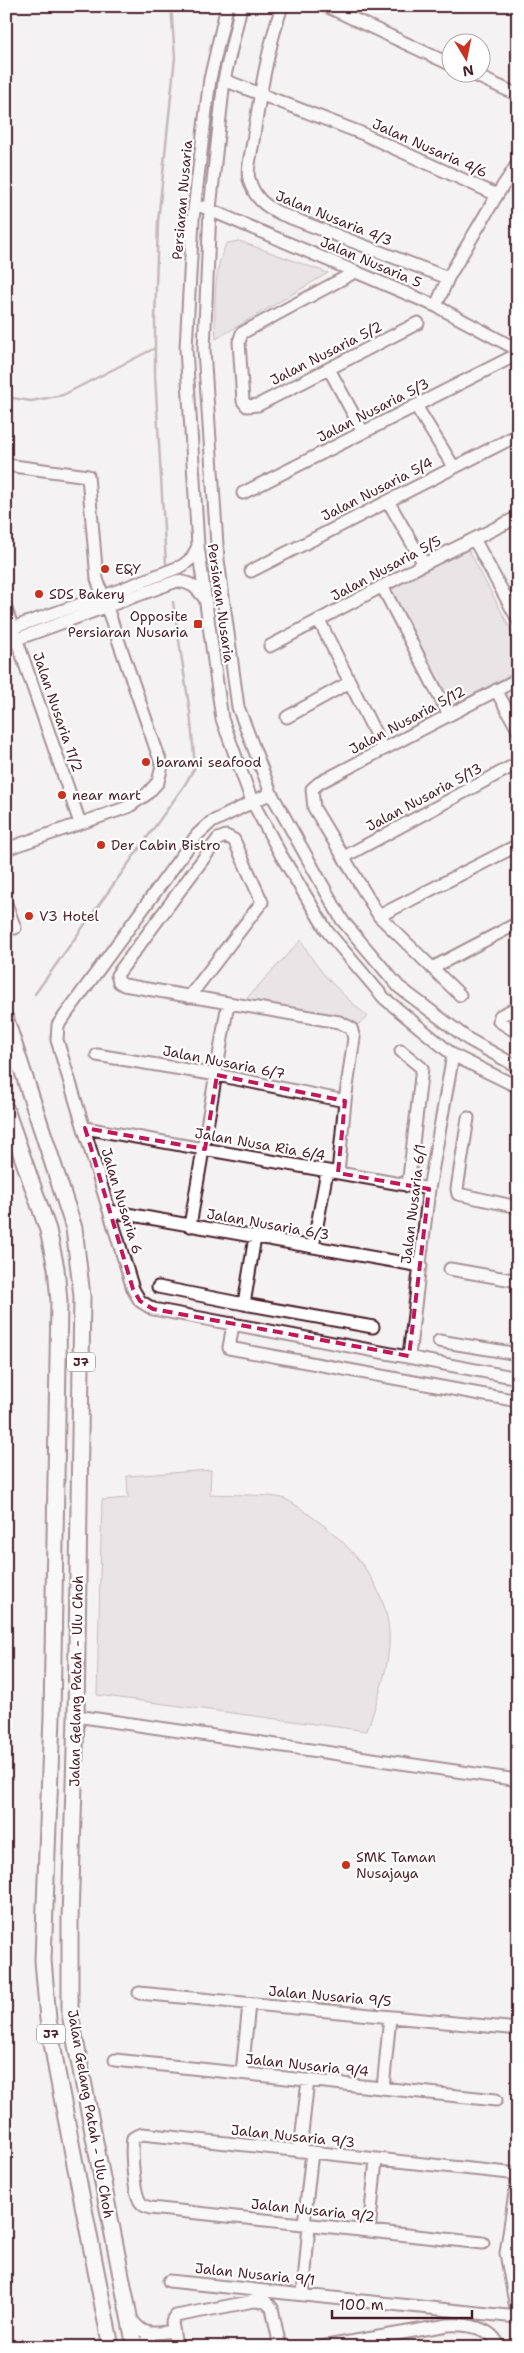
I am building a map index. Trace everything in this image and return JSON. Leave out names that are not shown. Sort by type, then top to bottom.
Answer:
[{"type":"main road","name":"Jalan Gelang Patah - Ulu Choh","points":[[6,1020],[61,1185],[77,1244],[82,1296],[76,1716],[70,1920],[70,2014],[135,2347]]},
{"type":"main road","name":"Jalan Gelang Patah - Ulu Choh","points":[[6,1110],[48,1230],[56,1268],[59,1300],[52,1706],[43,1960],[48,2019],[57,2072],[111,2347]]},
{"type":"street","name":"Persiaran Nusaria","points":[[227,6],[210,79],[195,205],[186,348],[198,546],[222,719],[252,801],[281,855],[327,932],[384,998],[453,1055],[518,1087]]},
{"type":"street","name":"Persiaran Nusaria","points":[[241,6],[224,80],[210,209],[204,350],[218,560],[238,707],[270,792],[342,920],[400,987],[468,1039],[518,1067]]},
{"type":"street","name":"Jalan Nusaria 4/3","points":[[282,6],[271,39],[260,92],[248,177],[253,192],[262,204],[347,241],[448,278]]},
{"type":"street","points":[[326,6],[442,60]]},
{"type":"street","name":"Jalan Nusaria 4/6","points":[[224,80],[260,92],[397,148],[497,195],[448,278],[436,306]]},
{"type":"street","points":[[489,82],[518,96]]},
{"type":"street","points":[[497,195],[518,163]]},
{"type":"street","name":"Jalan Nusaria 5","points":[[195,205],[210,209],[436,306],[518,352]]},
{"type":"street","name":"Jalan Nusaria 5/2","points":[[355,272],[242,333],[239,342],[243,401],[247,406],[258,405],[418,323]]},
{"type":"street","name":"Jalan Nusaria 5/3","points":[[242,493],[416,406],[518,352]]},
{"type":"street","points":[[329,369],[363,432]]},
{"type":"street","points":[[416,406],[453,466]]},
{"type":"street","name":"Jalan Nusaria 5/4","points":[[251,571],[453,466],[518,435]]},
{"type":"street","points":[[6,465],[88,476],[97,579],[162,766],[158,782],[147,794],[128,807],[6,849]]},
{"type":"street","points":[[388,500],[424,564]]},
{"type":"street","name":"Jalan Nusaria 5/5","points":[[270,646],[424,564],[518,517]]},
{"type":"street","points":[[474,539],[518,620]]},
{"type":"street","points":[[11,641],[106,601],[182,566],[192,558],[198,546]]},
{"type":"street","points":[[9,629],[177,582],[189,582],[196,586],[206,600]]},
{"type":"street","points":[[382,586],[449,715]]},
{"type":"street","name":"Jalan Nusaria 11/2","points":[[6,609],[11,641],[80,823]]},
{"type":"street","points":[[319,620],[383,748]]},
{"type":"street","name":"Jalan Nusaria 5/12","points":[[344,857],[314,808],[312,789],[319,783],[383,748],[518,679]]},
{"type":"street","points":[[287,717],[350,682]]},
{"type":"street","points":[[496,690],[518,730]]},
{"type":"street","name":"Jalan Nusaria 5/13","points":[[344,857],[518,763]]},
{"type":"street","name":"Jalan Nusaria 6","points":[[270,792],[210,823],[197,834],[58,1025],[57,1040],[133,1289],[140,1301],[153,1309],[518,1378]]},
{"type":"street","points":[[189,997],[262,902],[234,840],[226,836],[218,839],[117,975],[119,982],[124,985],[189,997],[339,1022],[351,1028],[354,1038],[345,1101],[333,1172],[314,1247]]},
{"type":"street","points":[[379,916],[518,845]]},
{"type":"street","points":[[344,857],[379,916],[460,995]]},
{"type":"street","points":[[6,904],[15,928]]},
{"type":"street","points":[[432,968],[518,923]]},
{"type":"street","points":[[190,1226],[228,1003]]},
{"type":"street","points":[[518,1006],[500,1016],[499,1021],[518,1032]]},
{"type":"street","points":[[400,1051],[422,1068],[408,1186]]},
{"type":"street","name":"Jalan Nusaria 6/7","points":[[97,1055],[217,1075],[345,1101]]},
{"type":"street","name":"Jalan Nusaria 6/1","points":[[409,1356],[429,1189],[453,1055]]},
{"type":"street","points":[[468,1118],[458,1194],[518,1207]]},
{"type":"street","name":"Jalan Nusa Ria 6/4","points":[[85,1128],[429,1189]]},
{"type":"street","name":"Jalan Nusaria 6/3","points":[[110,1211],[420,1266]]},
{"type":"street","points":[[244,1304],[255,1237]]},
{"type":"street","points":[[450,1269],[518,1281]]},
{"type":"street","points":[[158,1287],[372,1327]]},
{"type":"street","points":[[233,1324],[229,1348],[518,1401]]},
{"type":"street","points":[[439,1340],[518,1354]]},
{"type":"street","points":[[76,1716],[518,1780]]},
{"type":"street","name":"Jalan Nusaria 9/5","points":[[139,1993],[518,2029]]},
{"type":"street","points":[[242,2073],[249,2004]]},
{"type":"street","points":[[383,2088],[390,2017]]},
{"type":"street","name":"Jalan Nusaria 9/4","points":[[115,2060],[496,2100]]},
{"type":"street","points":[[303,2294],[307,2224],[308,2080]]},
{"type":"street","name":"Jalan Nusaria 9/3","points":[[142,2204],[138,2196],[131,2148],[133,2138],[142,2134],[518,2174]]},
{"type":"street","points":[[370,2231],[376,2160]]},
{"type":"street","points":[[518,2174],[513,2228],[506,2253],[518,2318]]},
{"type":"street","name":"Jalan Nusaria 9/2","points":[[142,2204],[150,2208],[483,2243]]},
{"type":"street","name":"Jalan Nusaria 9/1","points":[[169,2281],[518,2318]]},
{"type":"street","points":[[176,2347],[172,2322],[176,2316],[254,2301],[266,2302],[272,2308],[280,2347]]},
{"type":"street","points":[[130,2316],[135,2325],[152,2334],[173,2331]]},
{"type":"street","points":[[320,2347],[351,2344],[448,2324],[461,2324],[488,2332],[496,2338],[499,2347]]},
{"type":"street","points":[[142,2347],[152,2334]]},
{"type":"highlighted area","points":[[217,1075],[345,1101],[338,1173],[429,1189],[409,1356],[153,1309],[140,1301],[133,1289],[85,1128],[205,1149]]},
{"type":"shaded area","points":[[239,241],[328,273],[216,339],[215,290],[219,264],[227,243]]},
{"type":"shaded area","points":[[468,549],[518,643],[518,672],[449,708],[388,591]]},
{"type":"shaded area","points":[[301,940],[307,952],[322,972],[368,1017],[353,1028],[243,1002]]},
{"type":"shaded area","points":[[211,1470],[210,1494],[271,1496],[285,1499],[327,1528],[355,1556],[367,1572],[377,1589],[384,1607],[389,1626],[389,1646],[384,1678],[367,1731],[97,1695],[102,1500],[128,1498],[127,1476]]},
{"type":"waterway","points":[[166,564],[155,375],[155,321],[158,222],[175,57],[171,6]]},
{"type":"waterway","points":[[6,397],[31,401],[63,395],[155,348]]},
{"type":"waterway","points":[[35,994],[184,786],[195,767],[190,712],[173,602]]},
{"type":"place","name":"E&Y","points":[[105,569]]},
{"type":"place","name":"SDS Bakery","points":[[39,594]]},
{"type":"place","name":"Opposite Persiaran Nusaria","points":[[198,624]]},
{"type":"place","name":"barami seafood","points":[[146,762]]},
{"type":"place","name":"near mart","points":[[62,795]]},
{"type":"place","name":"Der Cabin Bistro","points":[[101,845]]},
{"type":"place","name":"V3 Hotel","points":[[29,916]]},
{"type":"place","name":"SMK Taman Nusajaya","points":[[346,1865]]}]
